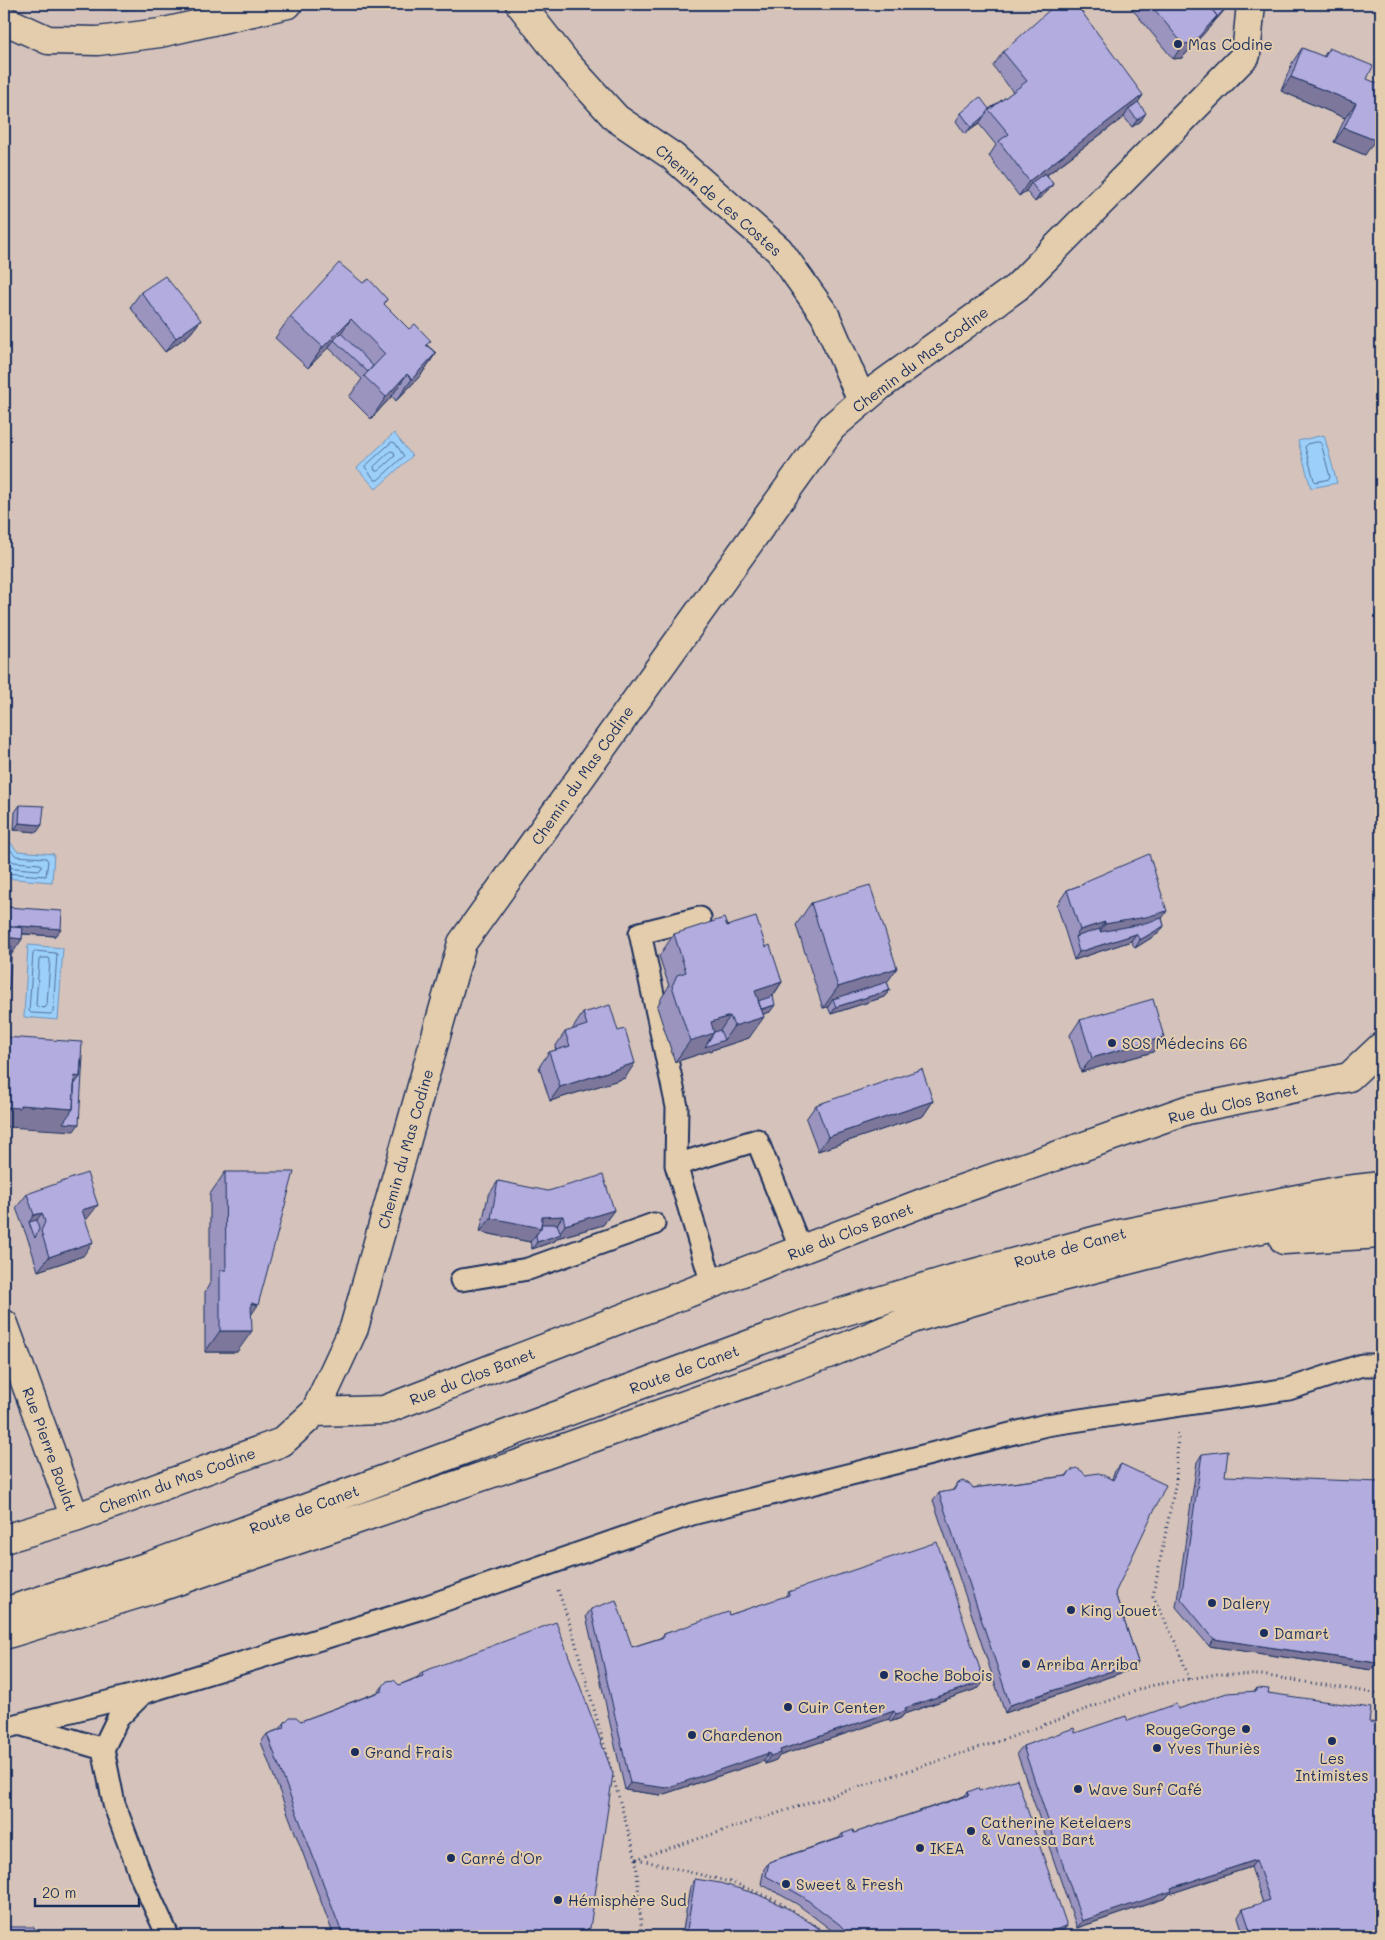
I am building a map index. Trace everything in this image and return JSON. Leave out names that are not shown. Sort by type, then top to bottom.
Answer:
[{"type":"street","points":[[4,20],[48,40],[98,41],[160,33],[288,4]]},
{"type":"street","name":"Chemin de Les Costes","points":[[520,4],[567,64],[616,118],[672,156],[779,250],[825,315],[862,401]]},
{"type":"street","name":"Chemin du Mas Codine","points":[[4,1539],[75,1518],[282,1442],[315,1412],[354,1328],[462,943],[832,427],[880,386],[1017,287],[1246,55],[1251,4]]},
{"type":"street","name":"Rue du Clos Banet","points":[[315,1412],[384,1410],[922,1203],[1187,1110],[1349,1077],[1381,1047]]},
{"type":"street","points":[[1120,1234],[1335,1176],[1381,1169]]},
{"type":"street","name":"Route de Canet","points":[[4,1612],[152,1565],[814,1321],[952,1279],[1120,1234],[1338,1191],[1381,1186]]},
{"type":"street","name":"Route de Canet","points":[[4,1635],[157,1588],[530,1460],[828,1354],[915,1318],[1018,1288],[1214,1238],[1381,1206]]},
{"type":"street","points":[[1094,1269],[1291,1239],[1381,1234]]},
{"type":"street","name":"Rue Pierre Boulat","points":[[4,1324],[75,1518]]},
{"type":"lane","points":[[700,918],[640,933],[677,1107],[676,1165],[712,1284]]},
{"type":"lane","points":[[676,1165],[757,1140],[800,1250]]},
{"type":"lane","points":[[461,1280],[528,1269],[654,1224]]},
{"type":"lane","points":[[11,1726],[143,1693],[422,1608],[692,1514],[1046,1425],[1289,1389],[1362,1365],[1381,1365]]},
{"type":"lane","points":[[143,1693],[118,1718],[103,1750],[114,1804],[142,1879],[168,1936]]},
{"type":"lane","points":[[11,1726],[103,1750]]},
{"type":"path","points":[[1180,1405],[1176,1480],[1153,1596],[1179,1650],[1189,1679]]},
{"type":"path","points":[[548,1564],[572,1630],[636,1859],[642,1936]]},
{"type":"path","points":[[636,1859],[1006,1739],[1149,1686],[1217,1674],[1261,1675],[1381,1694]]},
{"type":"path","points":[[636,1859],[734,1883],[777,1901],[822,1932]]},
{"type":"water","points":[[394,433],[412,456],[376,489],[357,468]]},
{"type":"water","points":[[1324,435],[1337,483],[1311,488],[1298,441]]},
{"type":"water","points":[[4,842],[11,843],[17,851],[54,854],[52,882],[4,878]]},
{"type":"water","points":[[28,945],[63,948],[58,1020],[24,1017]]},
{"type":"building","points":[[1056,4],[1076,4],[1143,95],[1029,181],[999,141],[1009,134],[989,110],[1027,81],[1003,52]]},
{"type":"building","points":[[1150,4],[1208,4],[1217,16],[1193,43],[1183,44]]},
{"type":"building","points":[[1208,4],[1229,4],[1212,23],[1217,16]]},
{"type":"building","points":[[1302,48],[1325,57],[1329,48],[1373,66],[1367,79],[1381,85],[1381,127],[1375,140],[1344,128],[1356,103],[1291,77]]},
{"type":"building","points":[[980,97],[989,109],[971,127],[961,113]]},
{"type":"building","points":[[1138,102],[1146,113],[1137,120],[1129,109]]},
{"type":"building","points":[[1045,173],[1053,184],[1040,194],[1031,183]]},
{"type":"building","points":[[339,263],[363,283],[369,279],[387,299],[384,304],[409,329],[415,324],[431,341],[426,345],[436,353],[412,379],[407,374],[386,397],[364,376],[385,354],[351,319],[323,347],[290,317]]},
{"type":"building","points":[[165,276],[201,320],[176,338],[141,292]]},
{"type":"building","points":[[341,333],[373,366],[368,372],[334,340]]},
{"type":"building","points":[[20,805],[44,806],[42,825],[19,823]]},
{"type":"building","points":[[1149,854],[1167,911],[1146,917],[1105,924],[1105,922],[1080,930],[1067,890]]},
{"type":"building","points":[[870,885],[897,968],[838,987],[811,903]]},
{"type":"building","points":[[7,907],[62,911],[61,929],[9,927],[9,925],[5,925]]},
{"type":"building","points":[[756,917],[766,947],[770,945],[782,982],[755,991],[764,1017],[734,1026],[730,1016],[711,1022],[714,1033],[690,1041],[672,986],[677,975],[686,972],[674,934],[724,918],[727,926]]},
{"type":"building","points":[[1162,918],[1164,926],[1140,940],[1136,934],[1079,952],[1075,937],[1100,929],[1100,932]]},
{"type":"building","points":[[4,926],[23,928],[22,939],[4,937]]},
{"type":"building","points":[[4,945],[12,946],[9,989],[4,989]]},
{"type":"building","points":[[887,982],[890,990],[836,1007],[833,999]]},
{"type":"building","points":[[773,996],[775,1005],[761,1009],[758,1001]]},
{"type":"building","points":[[1153,999],[1164,1037],[1092,1058],[1080,1020]]},
{"type":"building","points":[[610,1005],[618,1031],[625,1029],[635,1063],[560,1087],[549,1052],[570,1046],[565,1032],[587,1025],[583,1013]]},
{"type":"building","points":[[720,1030],[724,1040],[705,1047],[714,1032]]},
{"type":"building","points":[[4,1037],[82,1042],[80,1077],[75,1076],[73,1109],[20,1105],[20,1108],[4,1107]]},
{"type":"building","points":[[82,1057],[79,1124],[63,1123],[73,1109],[74,1085],[80,1077]]},
{"type":"building","points":[[922,1069],[933,1101],[828,1137],[816,1105]]},
{"type":"building","points":[[225,1172],[294,1172],[258,1305],[251,1303],[252,1331],[220,1331],[220,1270],[226,1270]]},
{"type":"building","points":[[87,1173],[98,1205],[82,1210],[93,1242],[49,1257],[41,1231],[45,1222],[42,1213],[34,1215],[27,1194]]},
{"type":"building","points":[[603,1175],[614,1210],[565,1225],[563,1216],[542,1217],[541,1228],[491,1218],[498,1181],[548,1191]]},
{"type":"building","points":[[37,1220],[39,1229],[35,1238],[29,1222]]},
{"type":"building","points":[[541,1224],[557,1224],[561,1234],[537,1242],[536,1235],[541,1228]]},
{"type":"building","points":[[1228,1451],[1225,1476],[1381,1482],[1381,1649],[1379,1648],[1377,1663],[1214,1639],[1181,1599],[1202,1454]]},
{"type":"building","points":[[1121,1464],[1166,1485],[1115,1593],[1138,1662],[1010,1705],[939,1493],[954,1490],[957,1484],[962,1481],[970,1484],[973,1488],[1067,1476],[1070,1471],[1076,1468],[1085,1475],[1099,1473],[1113,1480]]},
{"type":"building","points":[[937,1542],[984,1681],[905,1708],[906,1711],[896,1714],[894,1711],[780,1750],[781,1753],[770,1756],[769,1753],[666,1788],[630,1783],[591,1609],[616,1600],[632,1647],[664,1637],[664,1634],[728,1612],[729,1615],[789,1595],[788,1592]]},
{"type":"building","name":"Carré d'Or","points":[[556,1622],[613,1774],[590,1928],[568,1936],[343,1936],[267,1734],[284,1728],[285,1722],[290,1717],[296,1717],[301,1721],[382,1691],[387,1681],[394,1680],[399,1685],[423,1676],[422,1672]]},
{"type":"building","points":[[1257,1688],[1269,1689],[1268,1693],[1371,1708],[1369,1722],[1381,1723],[1381,1935],[1252,1936],[1243,1909],[1270,1900],[1256,1860],[1171,1888],[1172,1891],[1082,1921],[1023,1746],[1074,1728],[1075,1733],[1126,1716],[1128,1721],[1176,1704],[1178,1709],[1227,1693],[1257,1691]]},
{"type":"building","points":[[1017,1779],[1067,1926],[1036,1936],[851,1936],[839,1924],[802,1896],[766,1876],[769,1862],[844,1837],[842,1834],[853,1830],[854,1833],[969,1795],[968,1792],[978,1788],[979,1791]]},
{"type":"building","points":[[695,1879],[720,1883],[757,1894],[791,1910],[828,1936],[686,1936]]},
{"type":"building","points":[[4,1927],[34,1927],[38,1936],[4,1936]]},
{"type":"building","points":[[599,1933],[619,1936],[591,1936]]},
{"type":"building","points":[[1147,1933],[1166,1933],[1166,1936],[1147,1936]]},
{"type":"waterway","points":[[102,4],[116,6],[145,4]]},
{"type":"place","name":"Mas Codine","points":[[1178,44]]},
{"type":"place","name":"SOS Médecins 66","points":[[1112,1043]]},
{"type":"place","name":"Dalery","points":[[1212,1603]]},
{"type":"place","name":"King Jouet","points":[[1071,1610]]},
{"type":"place","name":"Damart","points":[[1264,1633]]},
{"type":"place","name":"Arriba Arriba","points":[[1026,1664]]},
{"type":"place","name":"Roche Bobois","points":[[884,1675]]},
{"type":"place","name":"Cuir Center","points":[[788,1707]]},
{"type":"place","name":"RougeGorge","points":[[1246,1729]]},
{"type":"place","name":"Chardenon","points":[[692,1735]]},
{"type":"place","name":"Les Intimistes","points":[[1332,1741]]},
{"type":"place","name":"Yves Thuriès","points":[[1157,1748]]},
{"type":"place","name":"Grand Frais","points":[[355,1752]]},
{"type":"place","name":"Wave Surf Café","points":[[1078,1789]]},
{"type":"place","name":"Catherine Ketelaers & Vanessa Bart","points":[[971,1831]]},
{"type":"place","name":"IKEA","points":[[920,1848]]},
{"type":"place","name":"Carré d'Or","points":[[451,1858]]},
{"type":"place","name":"Sweet & Fresh","points":[[786,1884]]},
{"type":"place","name":"Hémisphère Sud","points":[[558,1900]]}]
